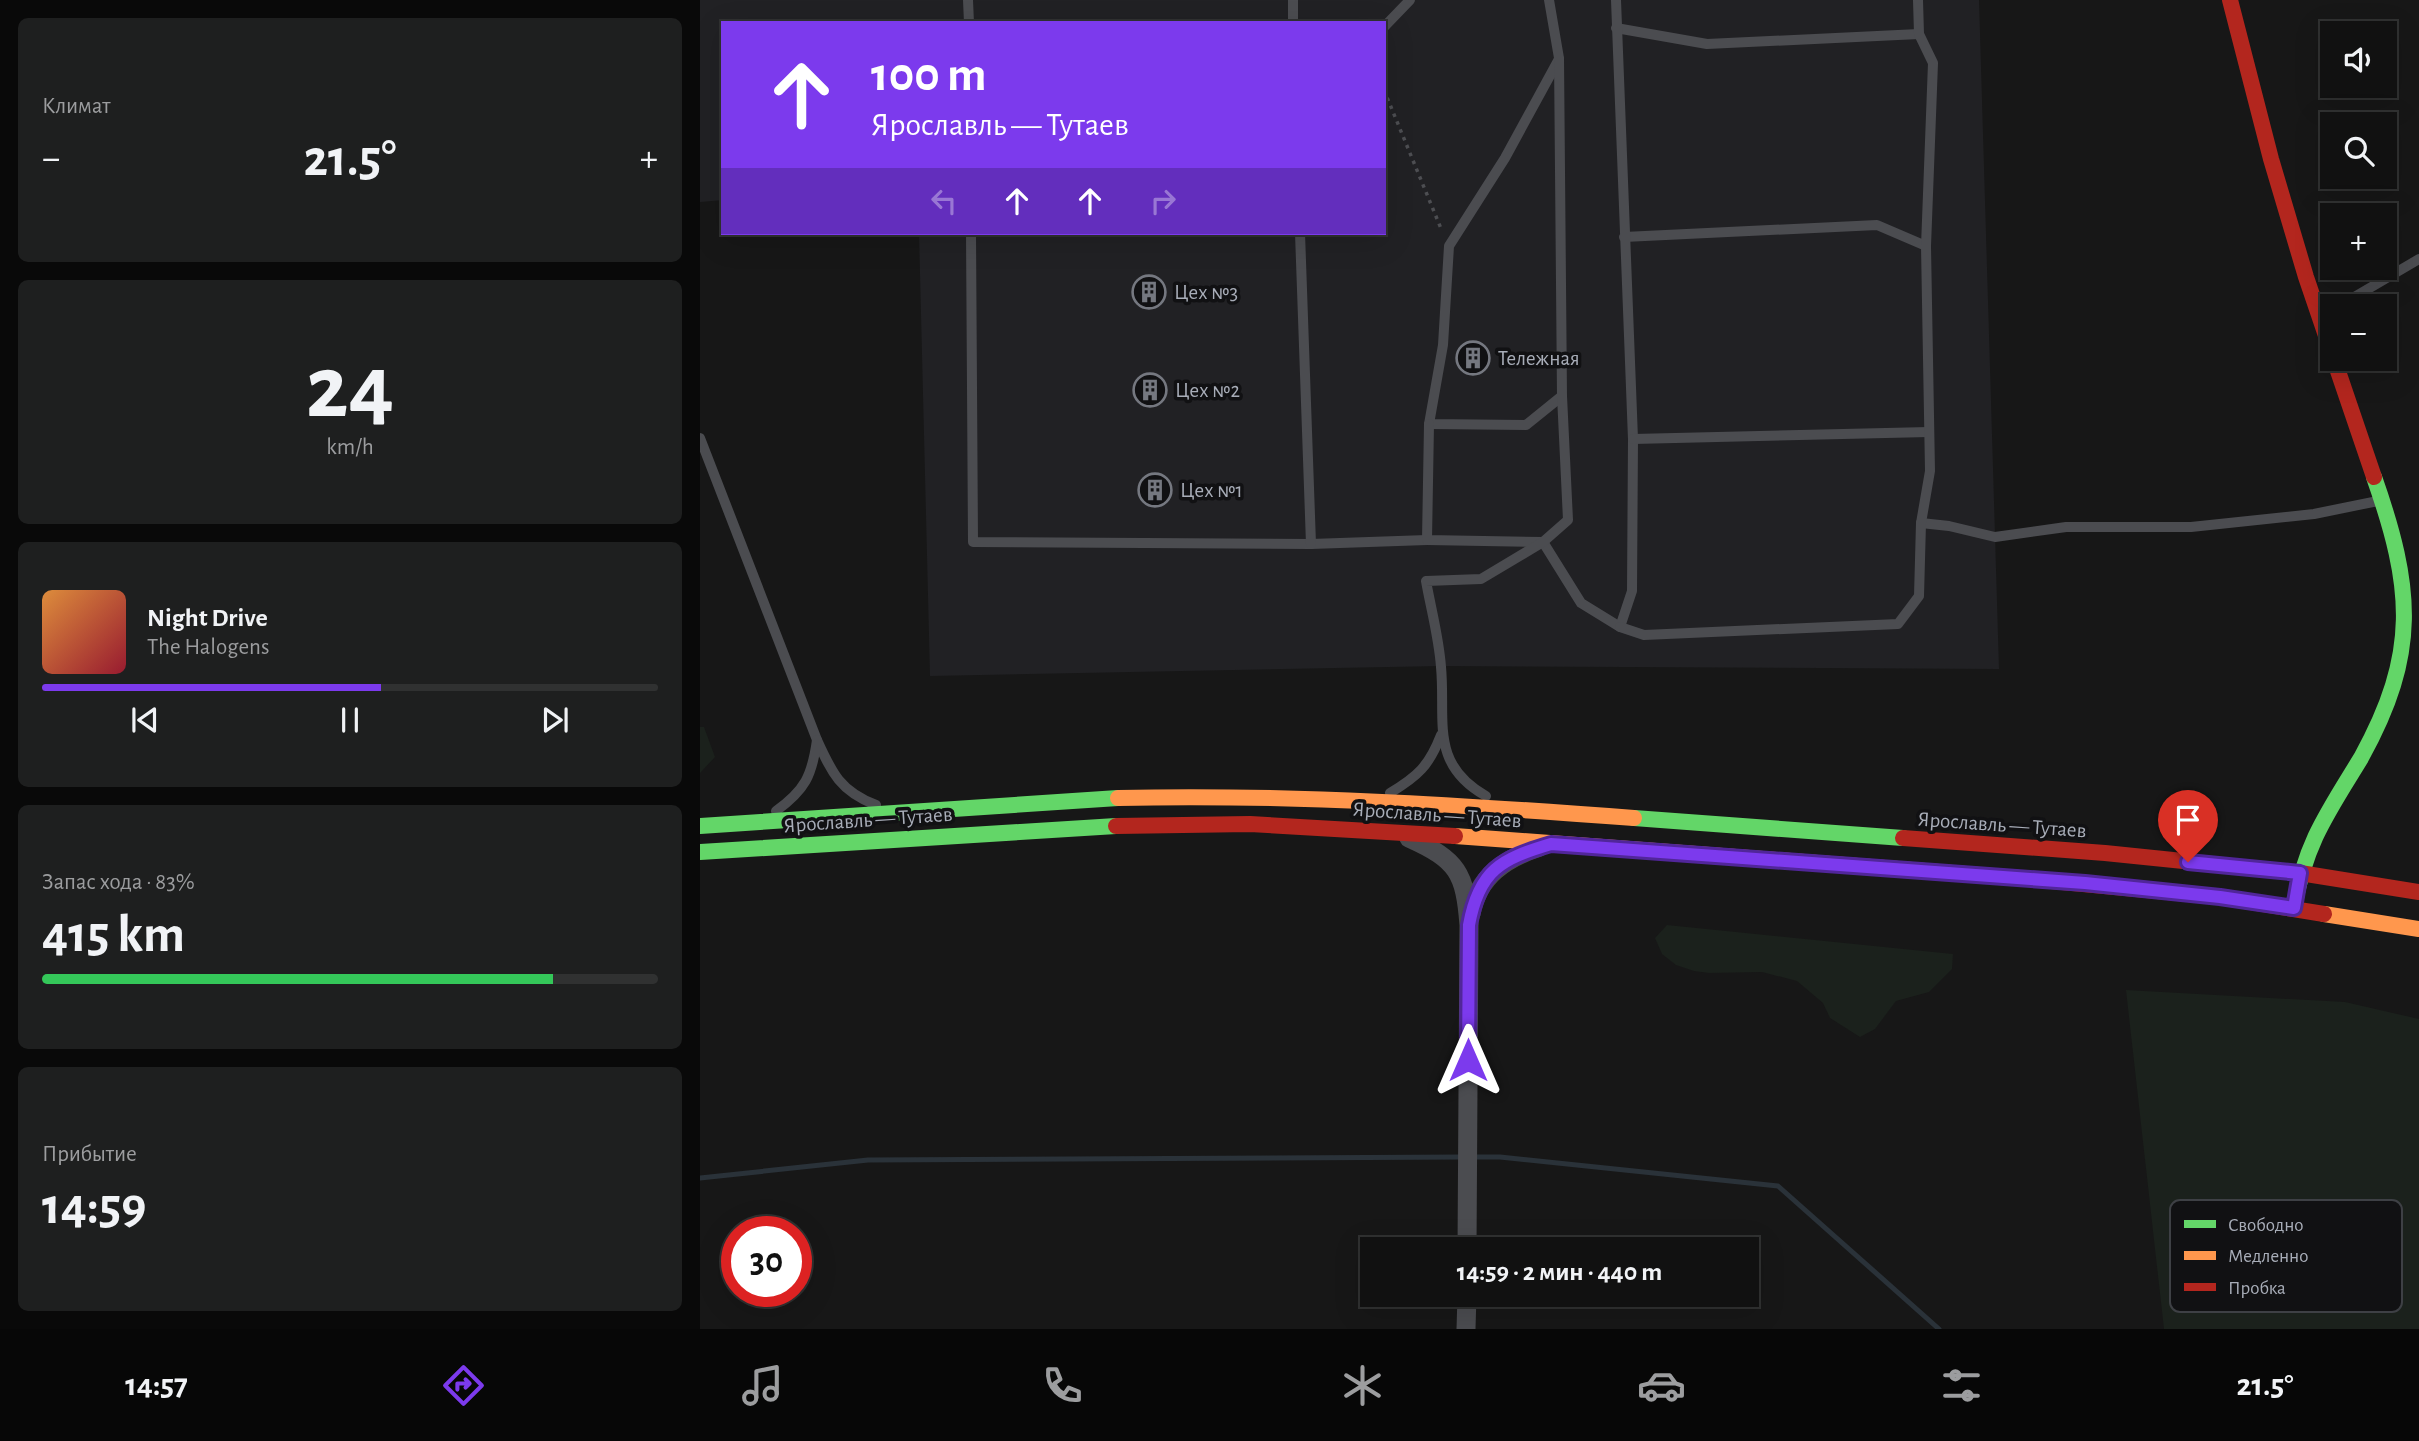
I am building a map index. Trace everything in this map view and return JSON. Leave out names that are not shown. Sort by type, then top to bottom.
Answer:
[{"type":"main road","points":[[2230,0],[2271,167],[2318,319],[2382,500],[2397,555],[2407,637],[2401,675],[2386,714],[2320,824],[2300,873],[2294,908]]},
{"type":"main road","name":"Ярославль — Тутаев","points":[[700,826],[1088,799],[1219,796],[1354,799],[2105,853],[2300,873],[2419,891]]},
{"type":"main road","name":"Ярославль — Тутаев","points":[[700,852],[1092,826],[1250,824],[1390,831],[2085,883],[2220,897],[2419,929]]},
{"type":"street","points":[[1390,831],[1429,847],[1447,858],[1460,875],[1466,893],[1469,925],[1467,1237]]},
{"type":"street","points":[[1469,925],[1473,904],[1482,884],[1499,865],[1517,854],[1551,844]]},
{"type":"street","points":[[1466,1307],[1466,1329]]},
{"type":"lane","points":[[968,0],[969,21]]},
{"type":"lane","points":[[1293,0],[1293,21]]},
{"type":"lane","points":[[1386,25],[1410,0]]},
{"type":"lane","points":[[1506,808],[1472,789],[1453,766],[1441,735],[1441,666],[1426,580],[1481,579],[1543,542],[1568,520],[1562,396],[1559,58],[1549,0]]},
{"type":"lane","points":[[1616,0],[1633,439],[1632,591],[1619,627]]},
{"type":"lane","points":[[1543,542],[1581,603],[1619,627],[1644,635],[1898,624],[1919,596],[1921,523],[1930,471],[1926,246],[1933,63],[1919,34],[1918,0]]},
{"type":"lane","points":[[1616,28],[1707,44],[1919,34]]},
{"type":"lane","points":[[1427,540],[1429,424],[1443,345],[1449,246],[1505,158],[1559,58]]},
{"type":"lane","points":[[1624,237],[1877,225],[1926,246]]},
{"type":"lane","points":[[971,235],[973,542],[1543,542]]},
{"type":"lane","points":[[1300,235],[1311,544]]},
{"type":"lane","points":[[2359,294],[2419,259]]},
{"type":"lane","points":[[1429,424],[1526,425],[1562,396]]},
{"type":"lane","points":[[1633,439],[1929,432]]},
{"type":"lane","points":[[700,438],[831,771],[845,788],[862,799],[905,810]]},
{"type":"lane","points":[[1921,523],[1950,526],[1995,537],[2066,527],[2191,527],[2314,514],[2382,500]]},
{"type":"lane","points":[[1354,799],[1385,796],[1408,781],[1432,758],[1441,735]]},
{"type":"lane","points":[[750,822],[773,813],[803,788],[813,767],[817,740]]},
{"type":"path","points":[[1386,95],[1449,246]]},
{"type":"shaded area","points":[[700,0],[1979,0],[1999,669],[1441,666],[930,676],[919,235],[1386,235],[1386,21],[721,21],[721,200],[700,202]]},
{"type":"shaded area","points":[[700,727],[704,727],[715,757],[700,773]]},
{"type":"shaded area","points":[[1667,925],[1953,954],[1952,969],[1929,992],[1896,1001],[1875,1029],[1860,1037],[1830,1018],[1823,1003],[1797,981],[1762,972],[1709,973],[1676,965],[1662,954],[1655,938]]},
{"type":"shaded area","points":[[2126,990],[2345,1002],[2419,1019],[2419,1329],[2164,1329]]},
{"type":"waterway","points":[[700,1178],[868,1160],[1463,1157]]},
{"type":"waterway","points":[[1473,1157],[1500,1157],[1778,1186],[1939,1329]]},
{"type":"traffic: fast","points":[[2294,908],[2311,846],[2380,720],[2401,652],[2404,620],[2397,553],[2374,477]]},
{"type":"traffic: fast","points":[[700,826],[1118,798]]},
{"type":"traffic: fast","points":[[1634,818],[1903,838]]},
{"type":"traffic: fast","points":[[700,852],[1116,826]]},
{"type":"traffic: slow","points":[[1118,798],[1376,802],[1634,818]]},
{"type":"traffic: slow","points":[[1455,836],[2019,878]]},
{"type":"traffic: slow","points":[[2324,914],[2419,929]]},
{"type":"traffic: jam","points":[[2230,0],[2271,159],[2306,277],[2374,477]]},
{"type":"traffic: jam","points":[[1116,826],[1250,824],[1455,836]]},
{"type":"traffic: jam","points":[[1903,838],[2105,853],[2300,873],[2419,892]]},
{"type":"traffic: jam","points":[[2019,878],[2220,897],[2324,914]]},
{"type":"place","name":"Цех №3","points":[[1149,292]]},
{"type":"place","name":"Тележная","points":[[1473,358]]},
{"type":"place","name":"Цех №2","points":[[1150,390]]},
{"type":"place","name":"Цех №1","points":[[1155,490]]},
{"type":"route","points":[[1468,1060],[1469,925],[1473,904],[1482,884],[1499,865],[1517,854],[1551,844],[2085,883],[2220,897],[2294,908],[2300,873],[2188,862]]}]
